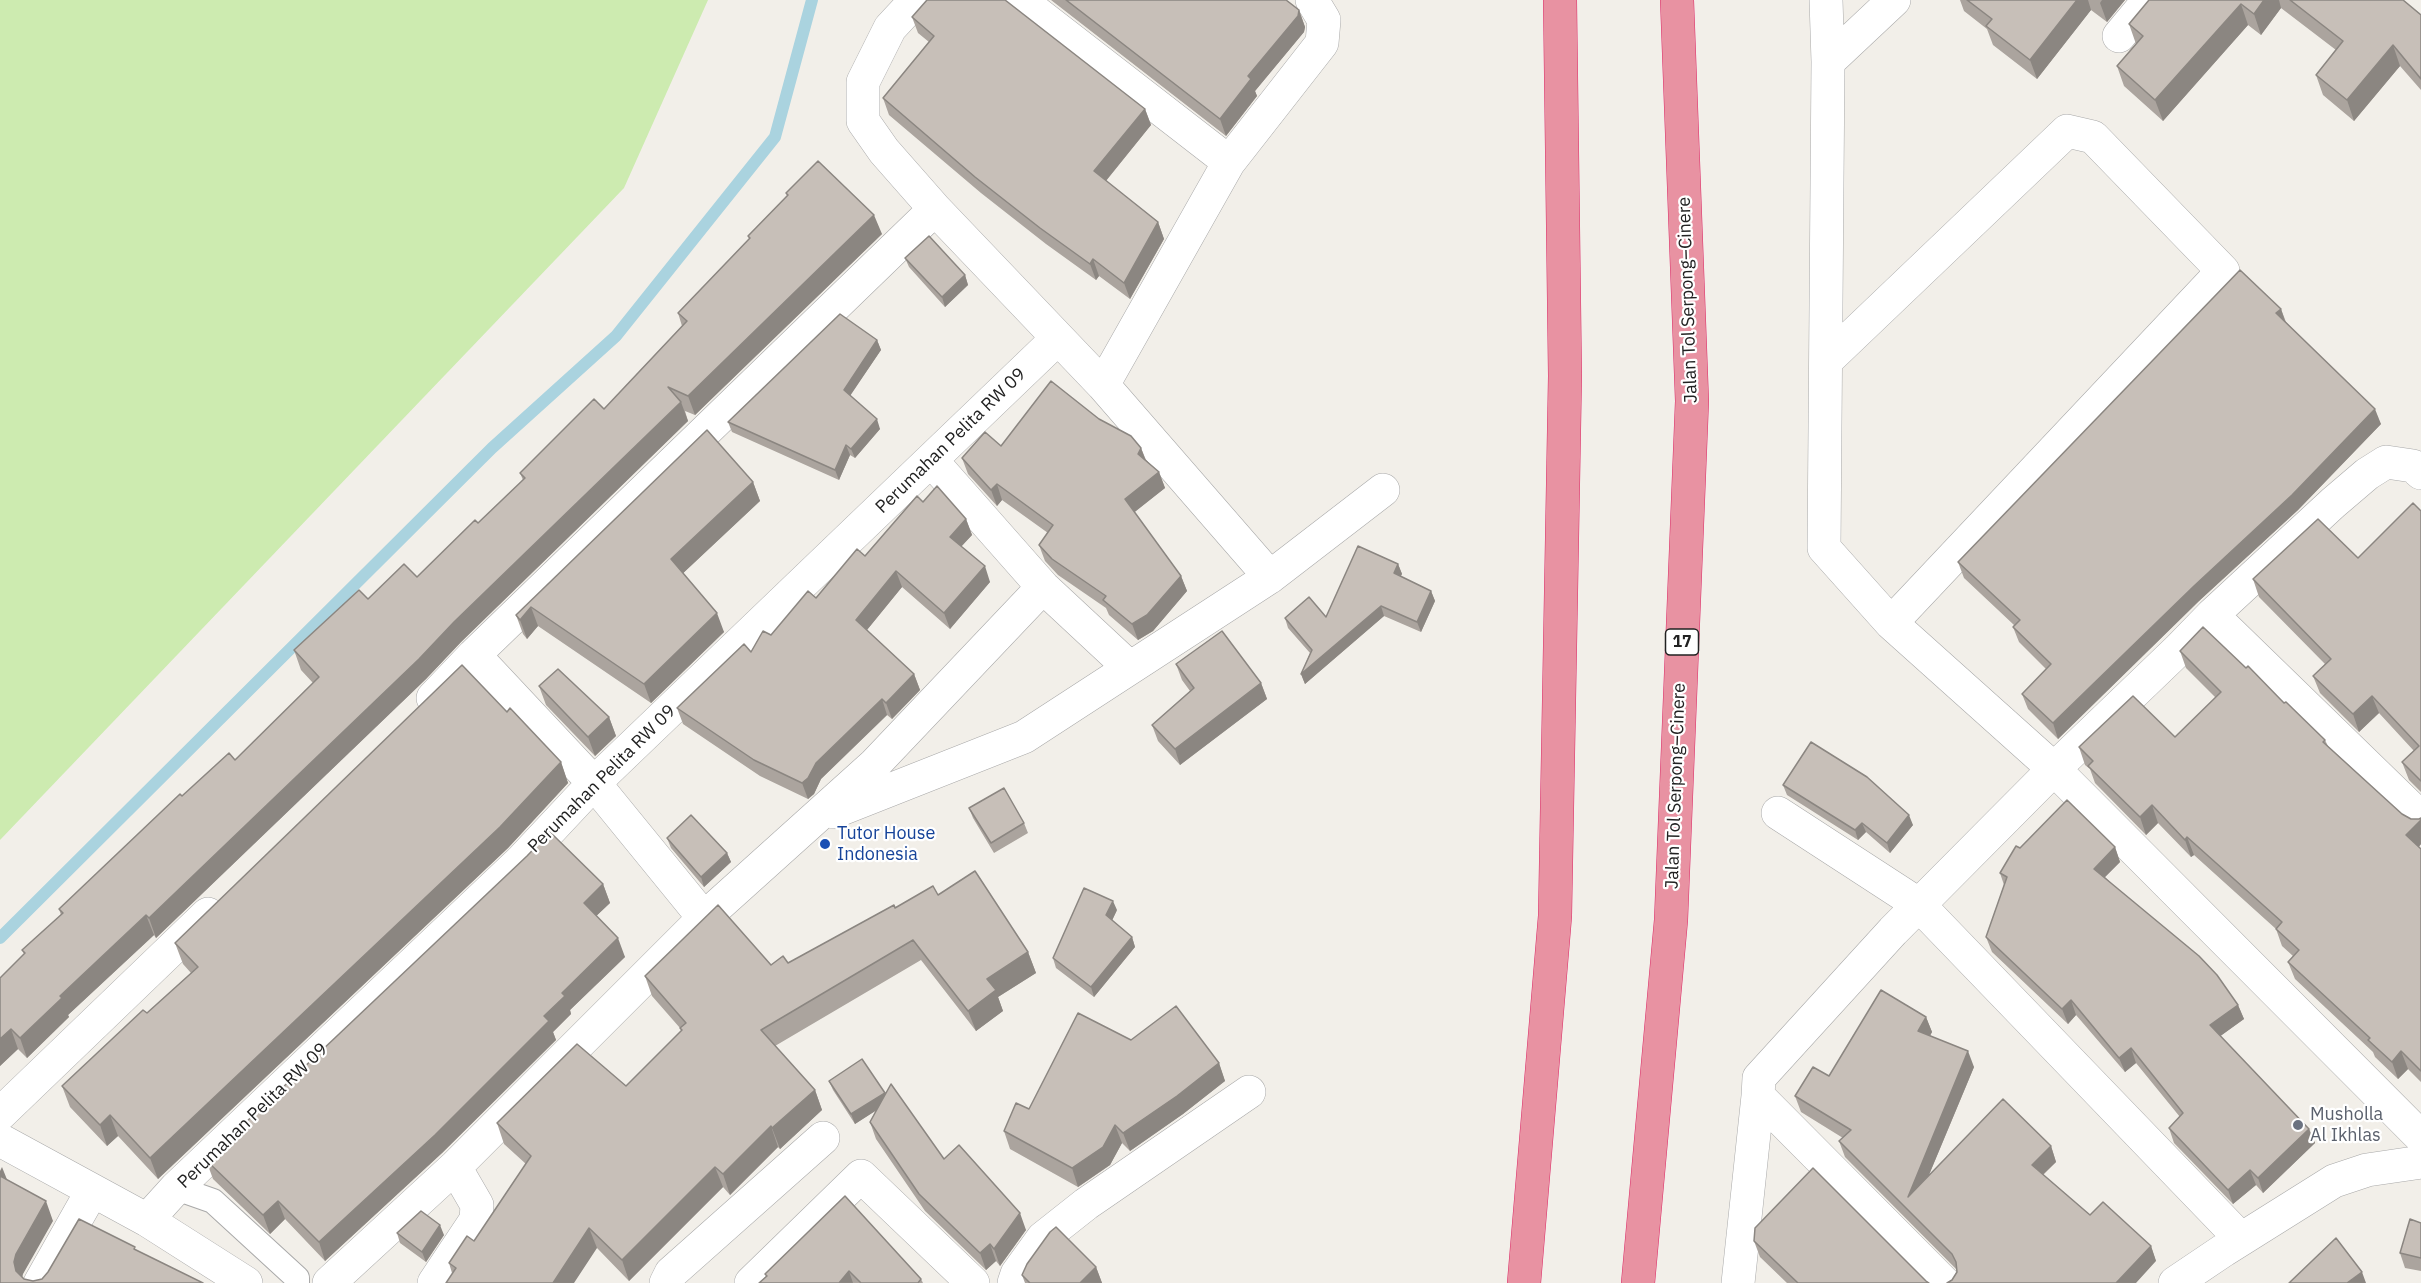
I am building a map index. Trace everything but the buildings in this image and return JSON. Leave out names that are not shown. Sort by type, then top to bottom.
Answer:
[{"type":"highway","points":[[1524,1283],[1555,916],[1565,376],[1560,0]]},
{"type":"highway","name":"Jalan Tol Serpong–Cinere","points":[[1638,1283],[1671,920],[1692,401],[1677,0]]},
{"type":"street","points":[[916,0],[890,28],[863,82],[863,121],[884,151],[934,209],[1103,385],[1270,577]]},
{"type":"street","points":[[1020,0],[1229,162]]},
{"type":"street","points":[[1103,385],[1229,162],[1322,43],[1324,20],[1312,0]]},
{"type":"street","points":[[1826,0],[1828,62],[1824,548],[1891,623],[2054,769],[2421,1137]]},
{"type":"street","points":[[1828,62],[1893,0]]},
{"type":"street","points":[[2119,36],[2149,0]]},
{"type":"street","points":[[1826,361],[2067,131],[2093,137],[2223,271],[1891,623]]},
{"type":"street","points":[[413,717],[474,655],[934,209]]},
{"type":"street","name":"Perumahan Pelita RW 09","points":[[147,1220],[176,1188],[521,861],[594,783],[1058,338]]},
{"type":"street","points":[[931,460],[1043,587],[1130,668]]},
{"type":"street","points":[[1738,1283],[1759,1078],[1918,904],[2001,825],[2054,769],[2212,615],[2332,502],[2386,462],[2413,466],[2421,473]]},
{"type":"street","points":[[814,820],[1024,737],[1270,577],[1383,490]]},
{"type":"street","points":[[329,1283],[455,1167],[704,918],[874,765],[1043,587]]},
{"type":"street","points":[[2212,615],[2421,818]]},
{"type":"street","points":[[474,655],[594,783],[704,918]]},
{"type":"street","points":[[1778,813],[1918,904],[2241,1239]]},
{"type":"street","points":[[0,1114],[232,891]]},
{"type":"street","points":[[1014,1283],[1017,1274],[1042,1238],[1086,1204],[1249,1092]]},
{"type":"street","points":[[1758,1096],[1944,1283]]},
{"type":"street","points":[[666,1283],[671,1273],[823,1138]]},
{"type":"street","points":[[0,1140],[147,1220],[244,1282]]},
{"type":"street","points":[[2175,1283],[2334,1181],[2367,1170],[2421,1162]]},
{"type":"street","points":[[434,1283],[476,1220],[477,1205],[455,1167]]},
{"type":"street","points":[[751,1283],[861,1176],[973,1283]]},
{"type":"street","points":[[40,1283],[92,1191]]},
{"type":"lane","points":[[176,1188],[213,1201],[297,1278],[297,1283]]},
{"type":"green space","points":[[0,0],[708,0],[624,188],[0,840]]},
{"type":"waterway","points":[[0,938],[492,448],[616,336],[775,137],[812,0]]},
{"type":"place","name":"Tutor House Indonesia","points":[[825,844]]},
{"type":"place","name":"Musholla Al Ikhlas","points":[[2298,1125]]}]
